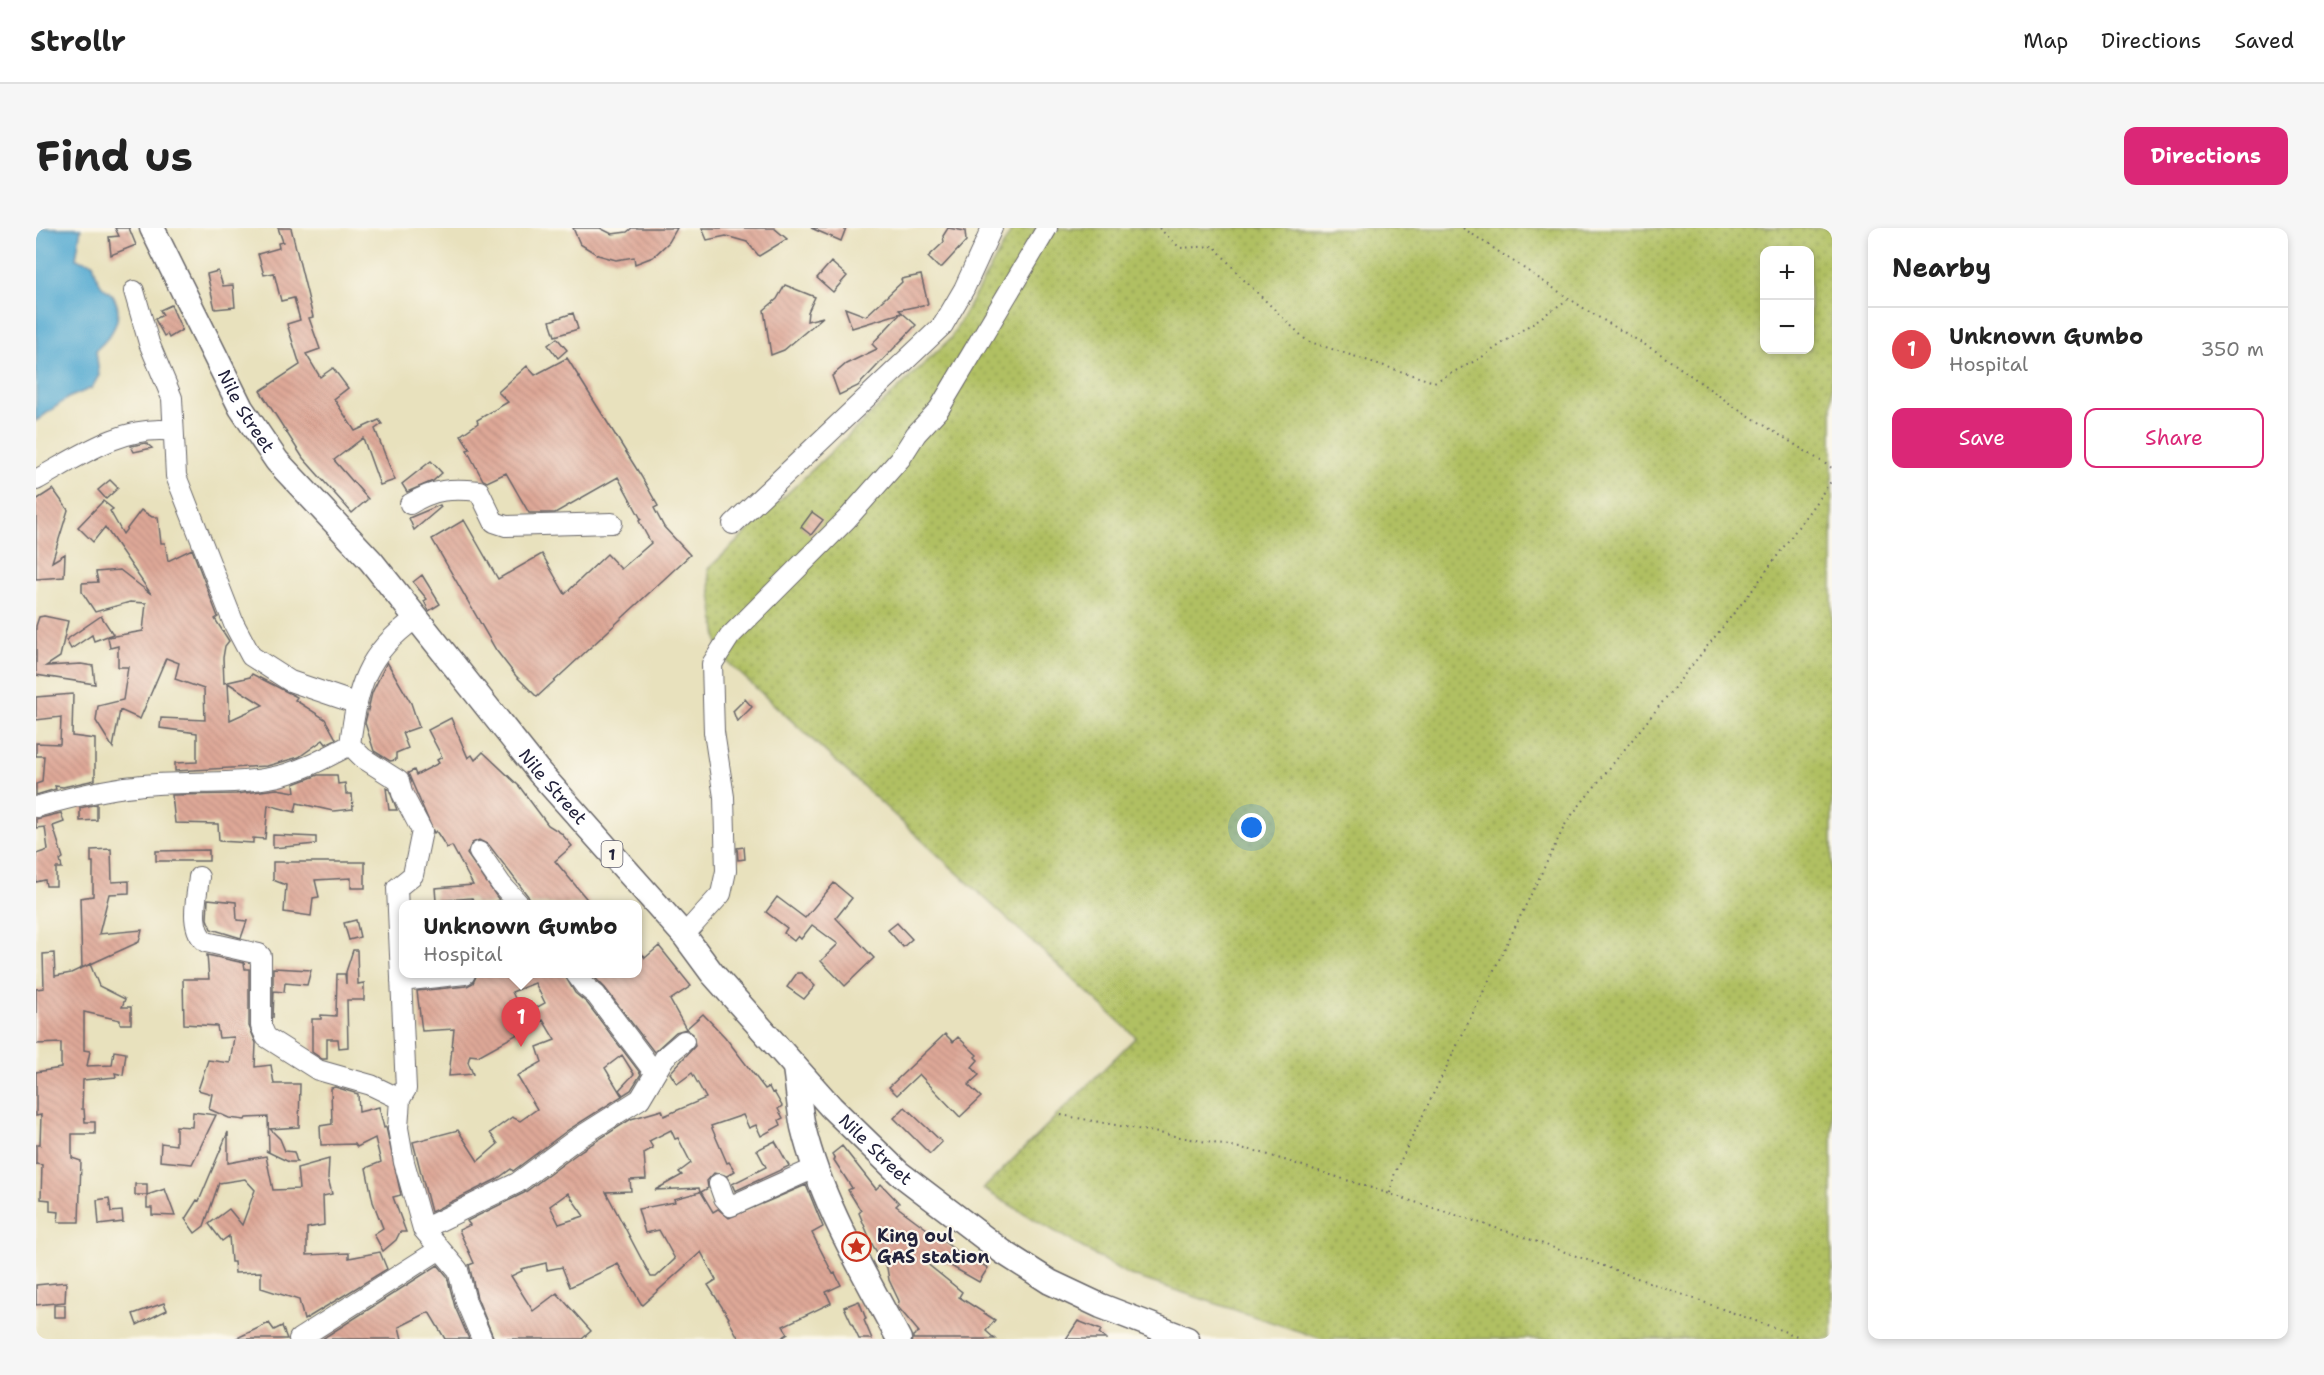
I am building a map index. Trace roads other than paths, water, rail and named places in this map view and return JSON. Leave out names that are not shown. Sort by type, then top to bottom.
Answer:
[{"type":"main road","name":"Nile Street","points":[[151,233],[241,408],[277,461],[371,561],[415,619],[540,772],[684,935],[712,973],[795,1068],[898,1173],[993,1245],[1050,1282],[1187,1339]]},
{"type":"main road","points":[[795,1068],[802,1124],[815,1168],[840,1228],[899,1339]]},
{"type":"street","points":[[733,524],[944,325],[964,289],[992,228]]},
{"type":"street","points":[[684,935],[721,894],[726,871],[724,797],[714,732],[712,664],[730,636],[847,519],[900,459],[916,434],[939,410],[1047,228]]},
{"type":"street","points":[[134,291],[149,344],[172,398],[176,476],[234,624],[251,656],[290,681],[355,703]]},
{"type":"street","points":[[36,480],[117,436],[156,428],[173,431]]},
{"type":"street","points":[[410,504],[438,490],[455,488],[480,491],[494,522],[506,526],[612,523]]},
{"type":"street","points":[[350,745],[355,703],[366,671],[396,633],[415,619]]},
{"type":"street","points":[[36,807],[133,786],[189,781],[226,783],[269,778],[298,771],[350,745]]},
{"type":"street","points":[[350,745],[363,758],[399,781],[402,793],[422,831],[420,854],[413,875],[397,888],[399,934]]},
{"type":"street","points":[[479,852],[501,884],[515,900]]},
{"type":"street","points":[[199,877],[195,927],[200,937],[206,942],[261,956],[261,1026],[266,1037],[318,1070],[371,1085],[400,1099]]},
{"type":"street","points":[[401,978],[406,1089],[400,1099],[398,1128],[404,1162],[423,1229],[458,1270],[466,1302],[482,1339]]},
{"type":"street","points":[[401,981],[428,978]]},
{"type":"street","points":[[579,978],[596,995],[654,1072]]},
{"type":"street","points":[[423,1229],[517,1183],[575,1140],[640,1099],[647,1092],[654,1072],[664,1057],[684,1041]]},
{"type":"street","points":[[718,1184],[724,1198],[731,1206],[815,1168]]},
{"type":"street","points":[[298,1339],[440,1250]]},
{"type":"water","points":[[36,228],[81,228],[76,259],[93,263],[99,281],[113,296],[118,311],[115,326],[96,350],[99,375],[92,388],[68,398],[36,421]]},
{"type":"place","name":"Unknown Gumbo","points":[[521,1047]]},
{"type":"place","name":"King oul GAS station","points":[[856,1246]]}]
